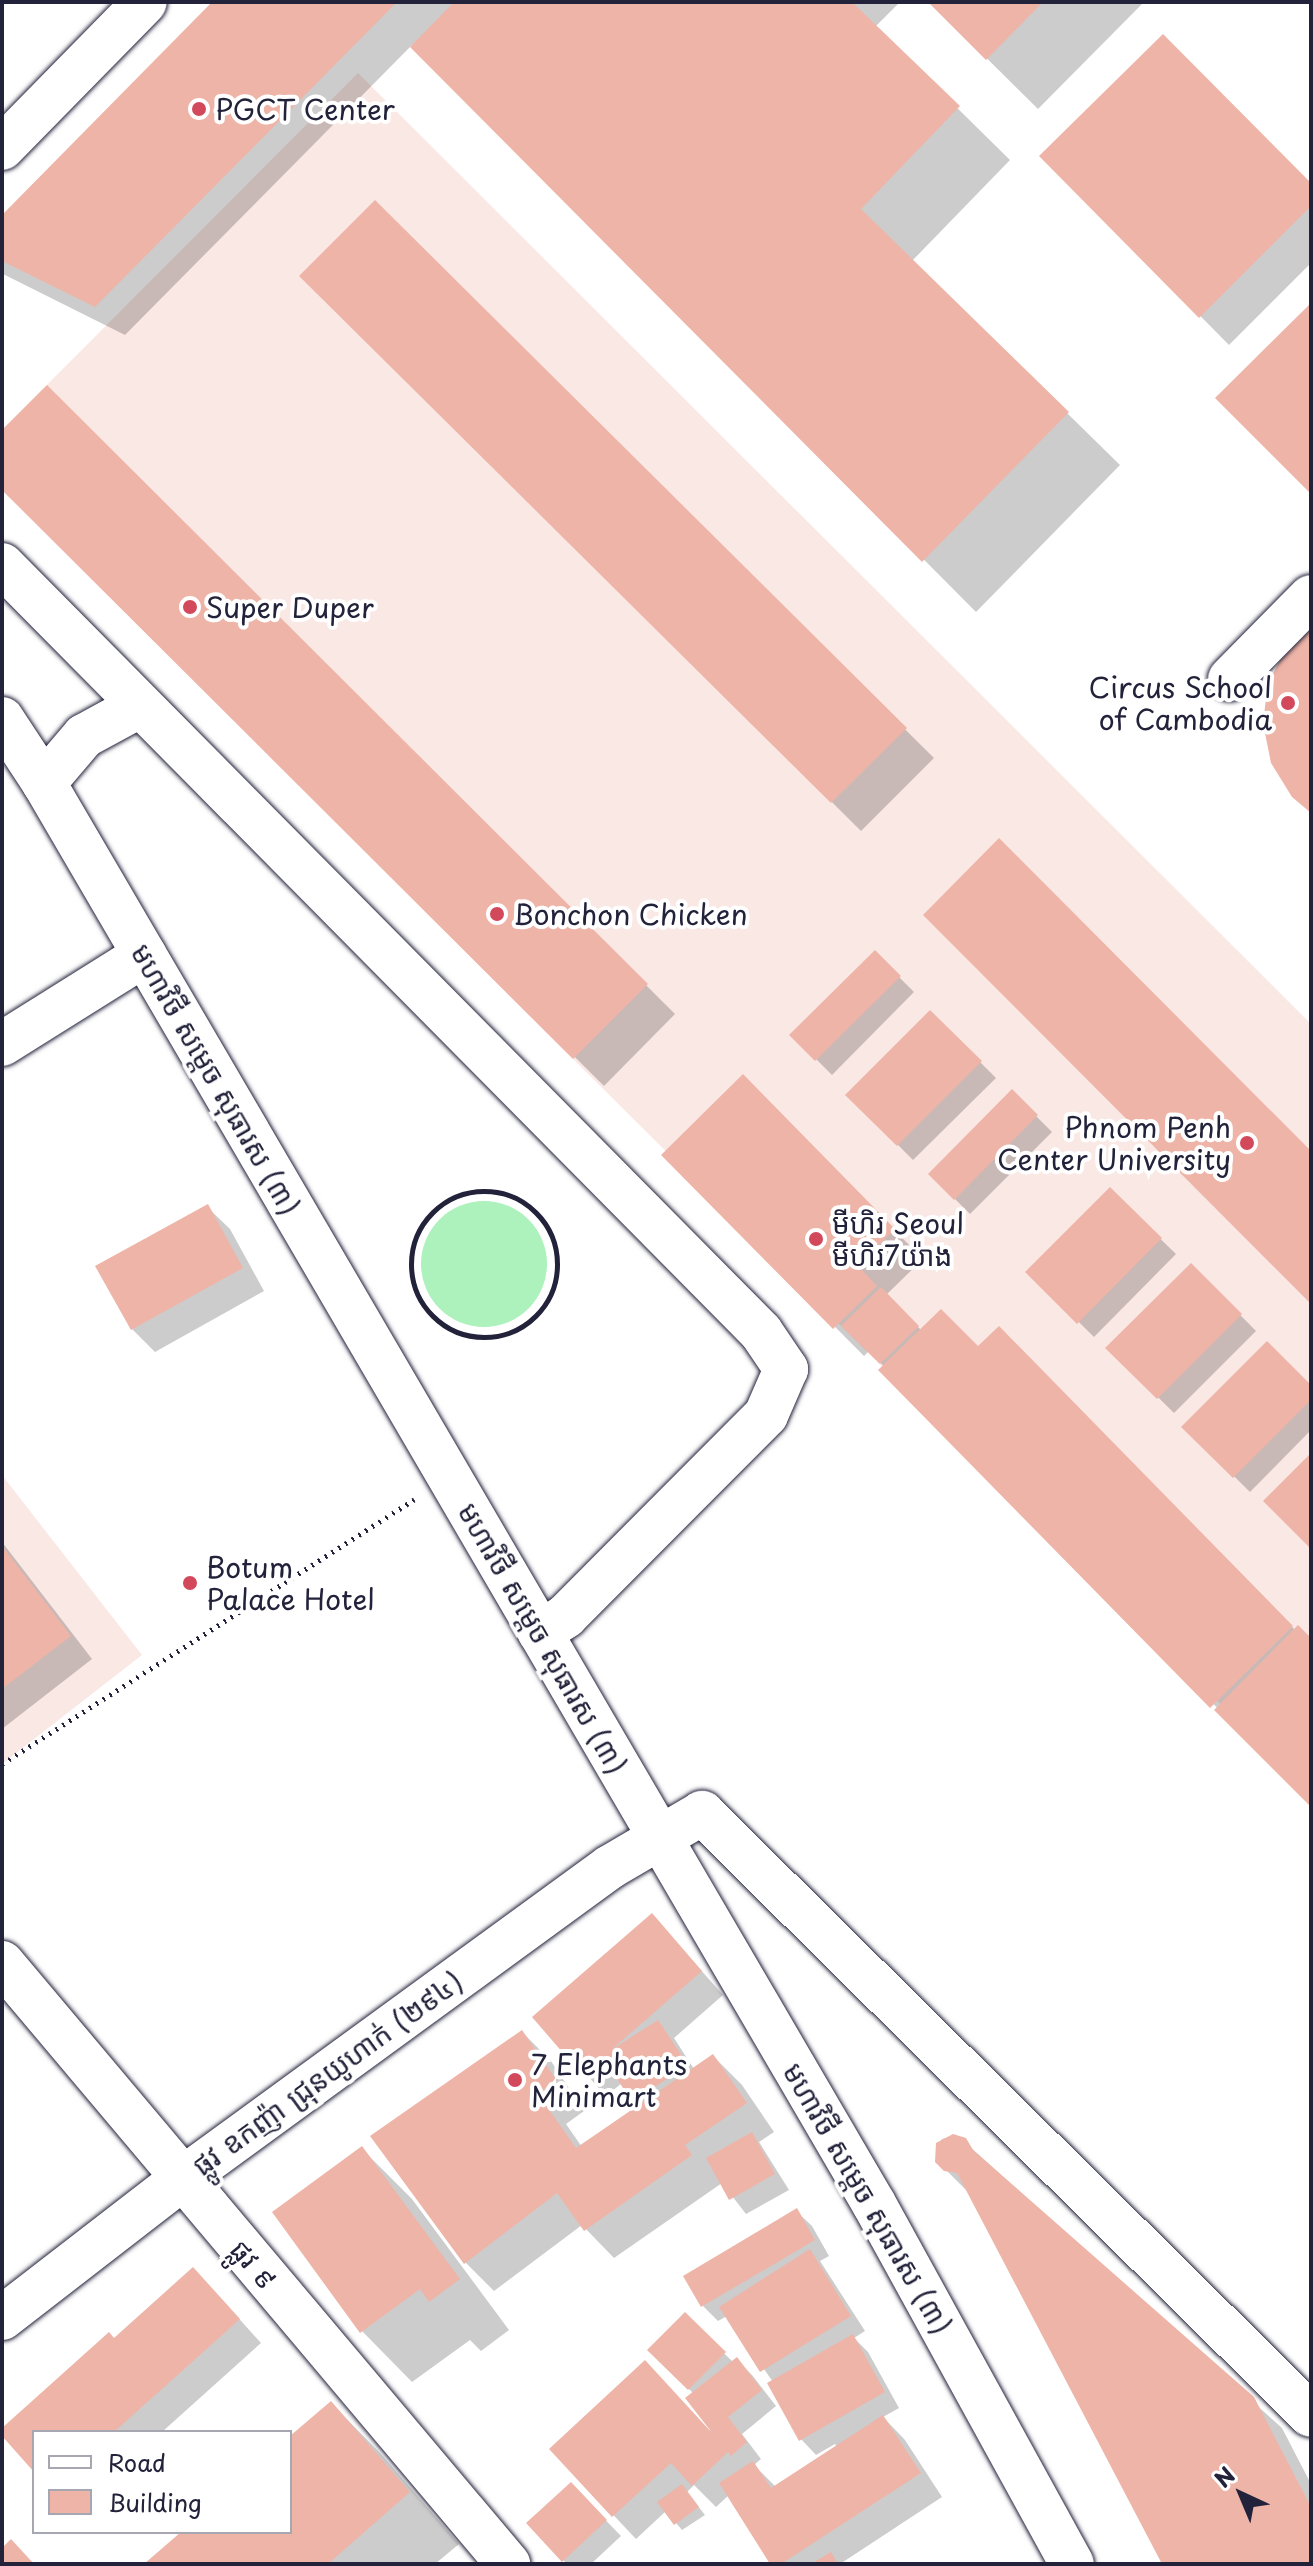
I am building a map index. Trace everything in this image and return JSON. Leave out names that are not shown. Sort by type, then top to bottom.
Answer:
[{"type":"street","points":[[2,148],[145,2]]},
{"type":"street","points":[[2,565],[761,1332],[786,1369],[766,1415],[566,1616],[540,1633]]},
{"type":"street","points":[[1230,679],[1311,597]]},
{"type":"street","points":[[44,783],[84,736],[108,719],[139,706]]},
{"type":"street","name":"មហាវិថី សម្តេច សុធារស (៣)","points":[[2,719],[44,783],[874,2204],[1072,2564]]},
{"type":"street","points":[[2,1044],[144,955]]},
{"type":"street","name":"ផ្លូវ ឧកញ៉ា ជ្រុនយូហាក់ (២៩៤)","points":[[2,2318],[182,2179],[610,1867],[702,1813],[1311,2415]]},
{"type":"street","name":"ផ្លូវ ៩","points":[[2,1963],[508,2564]]},
{"type":"path","points":[[490,1191],[507,1194],[529,1205],[540,1215],[555,1245],[555,1285],[544,1307],[533,1319],[499,1337],[458,1334],[437,1321],[422,1306],[412,1283],[413,1243],[421,1226],[437,1207],[464,1193],[490,1191]]},
{"type":"path","points":[[2,1764],[449,1477]]},
{"type":"shaded area","points":[[358,73],[1311,1024],[1311,1794],[2,490],[2,430]]},
{"type":"shaded area","points":[[2,1475],[142,1655],[2,1764]]},
{"type":"green space","points":[[484,1201],[508,1206],[528,1220],[542,1240],[547,1264],[542,1288],[528,1308],[508,1322],[484,1327],[460,1322],[440,1308],[426,1288],[421,1264],[426,1240],[440,1220],[460,1206]]},
{"type":"building","name":"PGCT Center","points":[[212,2],[397,2],[95,307],[2,261],[2,215]]},
{"type":"building","points":[[454,2],[852,2],[960,106],[861,209],[1069,412],[922,562],[410,47]]},
{"type":"building","points":[[928,2],[1043,2],[986,60]]},
{"type":"building","points":[[1163,34],[1311,183],[1311,206],[1199,318],[1039,156]]},
{"type":"building","points":[[375,200],[907,728],[831,803],[299,276]]},
{"type":"building","points":[[1311,303],[1311,494],[1215,398]]},
{"type":"building","points":[[47,385],[648,984],[573,1059],[2,490],[2,430]]},
{"type":"building","name":"Circus School of Cambodia","points":[[1311,624],[1311,813],[1292,797],[1271,763],[1263,723],[1268,683],[1287,647]]},
{"type":"building","points":[[999,838],[1311,1151],[1311,1304],[923,915]]},
{"type":"building","points":[[875,950],[901,976],[815,1061],[789,1035]]},
{"type":"building","points":[[930,1010],[982,1061],[897,1146],[845,1095]]},
{"type":"building","points":[[743,1074],[895,1229],[858,1266],[877,1286],[833,1329],[661,1155]]},
{"type":"building","points":[[1012,1089],[1038,1115],[954,1200],[928,1174]]},
{"type":"building","points":[[1110,1187],[1162,1238],[1077,1324],[1025,1272]]},
{"type":"building","points":[[208,1204],[243,1268],[131,1330],[95,1266]]},
{"type":"building","points":[[1191,1263],[1242,1314],[1157,1399],[1105,1348]]},
{"type":"building","points":[[881,1287],[919,1326],[880,1364],[841,1326]]},
{"type":"building","points":[[941,1309],[978,1346],[999,1326],[1293,1626],[1210,1708],[878,1370]]},
{"type":"building","points":[[1267,1341],[1311,1385],[1311,1400],[1233,1478],[1181,1427]]},
{"type":"building","points":[[1311,1453],[1311,1549],[1263,1501]]},
{"type":"building","points":[[2,1546],[71,1636],[2,1689]]},
{"type":"building","points":[[1298,1625],[1311,1638],[1311,1807],[1214,1710]]},
{"type":"building","points":[[652,1913],[702,1971],[611,2050],[658,2020],[688,2065],[632,2102],[603,2057],[582,2075],[532,2017]]},
{"type":"building","points":[[522,2030],[557,2081],[538,2094],[576,2148],[713,2054],[747,2103],[685,2145],[692,2155],[584,2231],[557,2193],[464,2264],[370,2136]]},
{"type":"building","points":[[752,2132],[775,2174],[729,2200],[706,2158]]},
{"type":"building","points":[[953,2134],[966,2138],[973,2150],[1254,2397],[1311,2507],[1311,2564],[1162,2564],[957,2173],[944,2171],[935,2162],[936,2143]]},
{"type":"building","points":[[362,2146],[460,2279],[429,2302],[420,2289],[360,2333],[272,2212]]},
{"type":"building","points":[[797,2208],[815,2240],[701,2307],[683,2276]]},
{"type":"building","points":[[810,2249],[851,2316],[760,2372],[719,2307]]},
{"type":"building","points":[[193,2267],[240,2319],[116,2430],[32,2430],[32,2470],[2,2436],[2,2428],[109,2332],[114,2338]]},
{"type":"building","points":[[685,2312],[726,2352],[688,2390],[647,2350]]},
{"type":"building","points":[[853,2334],[885,2392],[799,2441],[767,2383]]},
{"type":"building","points":[[737,2357],[762,2390],[728,2417],[747,2442],[731,2456],[728,2452],[692,2486],[671,2463],[612,2517],[549,2449],[645,2360],[713,2434],[685,2398]]},
{"type":"building","points":[[331,2401],[410,2492],[328,2564],[144,2564],[179,2534],[292,2534],[292,2434]]},
{"type":"building","points":[[883,2415],[921,2473],[781,2564],[770,2564],[719,2483],[753,2461],[771,2488]]},
{"type":"building","points":[[571,2482],[607,2520],[562,2562],[526,2523]]},
{"type":"building","points":[[682,2484],[699,2507],[674,2525],[657,2502]]},
{"type":"building","points":[[11,2539],[34,2564],[2,2564],[2,2548]]},
{"type":"building","points":[[831,2552],[838,2564],[811,2564]]},
{"type":"place","name":"PGCT Center","points":[[199,109]]},
{"type":"place","name":"Super Duper","points":[[190,607]]},
{"type":"place","name":"Circus School of Cambodia","points":[[1288,703]]},
{"type":"place","name":"Bonchon Chicken","points":[[497,914]]},
{"type":"place","name":"Phnom Penh Center University","points":[[1247,1143]]},
{"type":"place","name":"មីហិរ Seoul មីហិរ7យ៉ាង","points":[[816,1239]]},
{"type":"place","name":"Botum Palace Hotel","points":[[190,1583]]},
{"type":"place","name":"7 Elephants Minimart","points":[[515,2080]]}]
